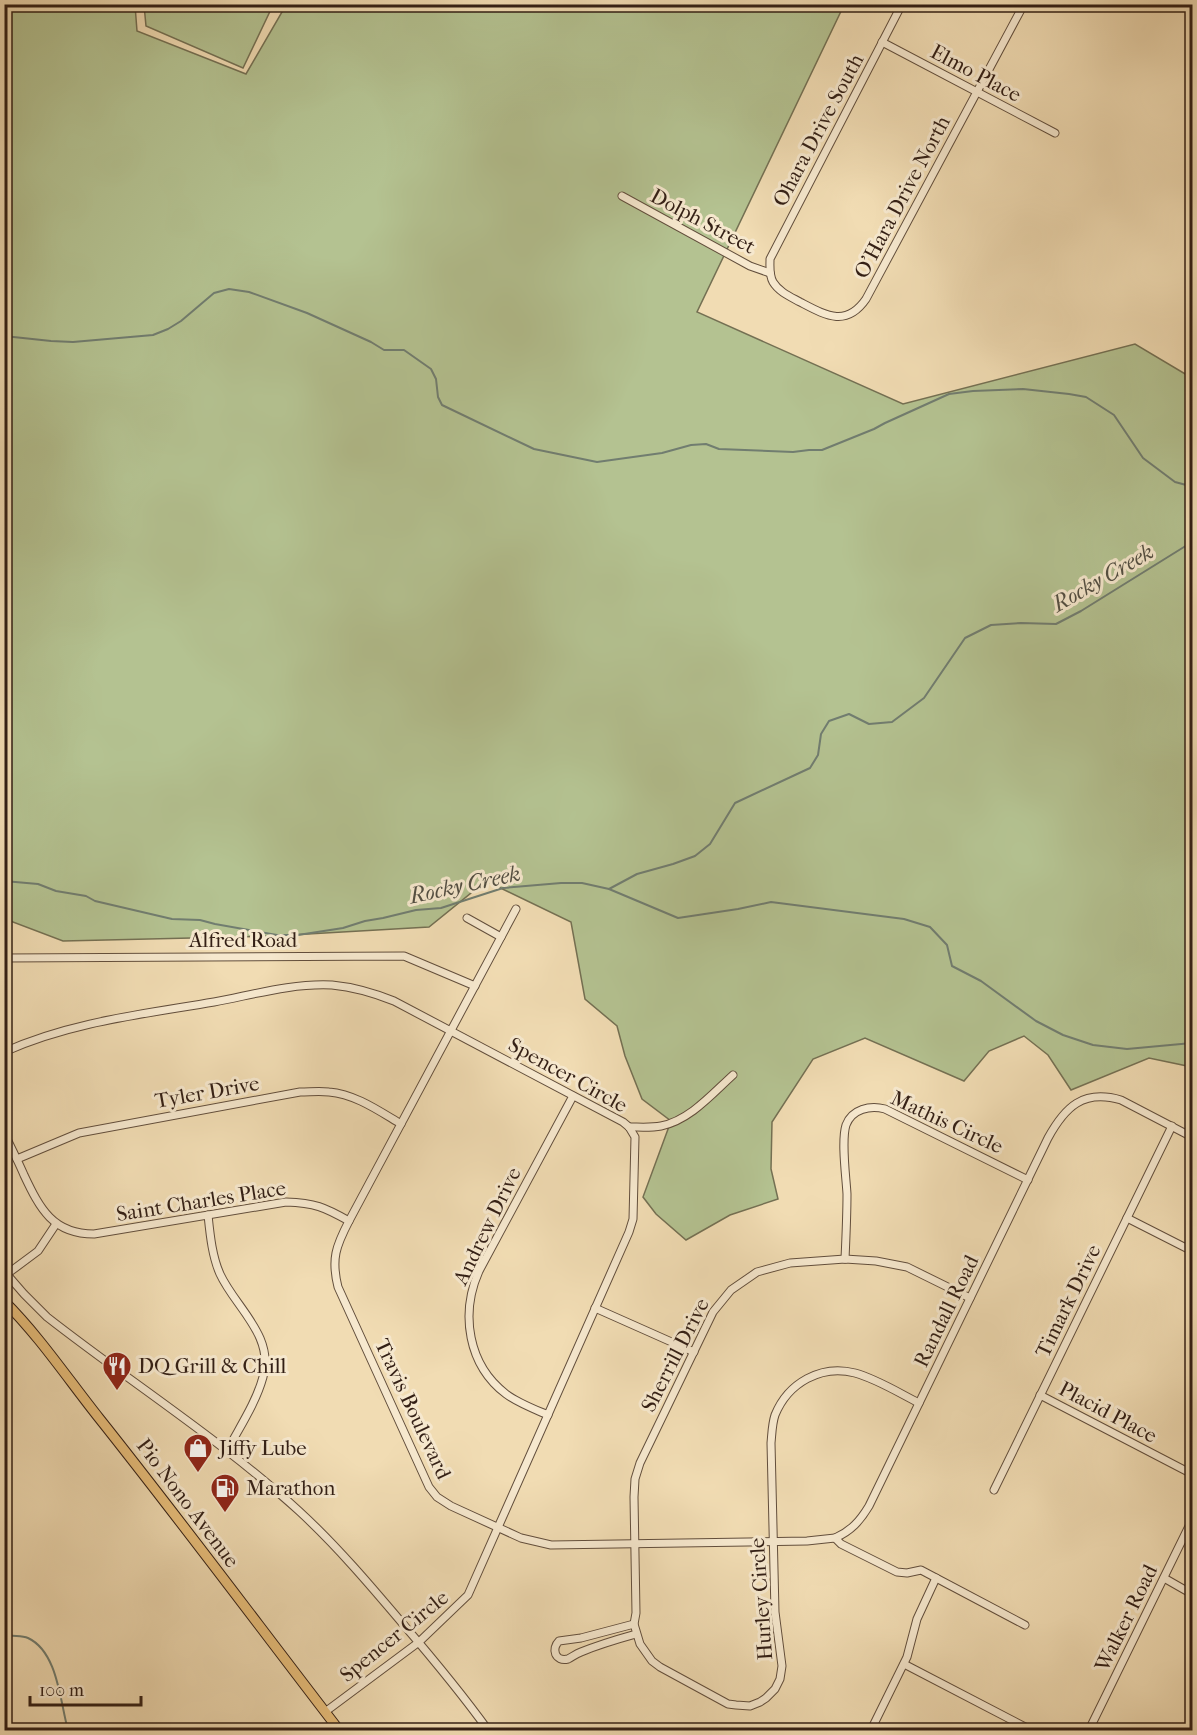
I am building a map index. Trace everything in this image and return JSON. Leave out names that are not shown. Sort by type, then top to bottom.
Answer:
[{"type":"main road","name":"Pio Nono Avenue","points":[[4,1301],[36,1337],[168,1505],[339,1731]]},
{"type":"street","name":"Ohara Drive South","points":[[770,273],[770,259],[773,252],[902,4]]},
{"type":"street","name":"O’Hara Drive North","points":[[770,273],[780,290],[825,315],[838,317],[856,311],[866,298],[1024,4]]},
{"type":"street","name":"Elmo Place","points":[[882,42],[1055,133]]},
{"type":"street","name":"Dolph Street","points":[[622,196],[750,266],[770,273]]},
{"type":"street","name":"Travis Boulevard","points":[[516,909],[349,1221],[335,1252],[334,1270],[338,1287],[426,1481],[437,1497],[444,1502],[521,1538],[550,1545],[836,1538]]},
{"type":"street","points":[[467,918],[501,937]]},
{"type":"street","name":"Alfred Road","points":[[4,958],[404,956],[475,986]]},
{"type":"street","name":"Spencer Circle","points":[[4,1052],[44,1036],[86,1025],[299,986],[331,986],[379,995],[394,1001],[623,1122],[635,1137],[633,1219],[596,1308],[468,1595],[419,1642],[324,1712]]},
{"type":"street","points":[[628,1127],[661,1126],[681,1119],[733,1075]]},
{"type":"street","name":"Tyler Drive","points":[[17,1159],[79,1133],[300,1092],[326,1091],[344,1095],[364,1102],[401,1124]]},
{"type":"street","name":"Andrew Drive","points":[[548,1415],[506,1394],[486,1373],[474,1348],[468,1326],[468,1312],[471,1290],[479,1272],[573,1096]]},
{"type":"street","name":"Randall Road","points":[[836,1538],[850,1531],[862,1518],[1059,1118],[1074,1105],[1102,1096],[1120,1100],[1172,1126]]},
{"type":"street","name":"Mathis Circle","points":[[845,1259],[847,1209],[845,1131],[849,1120],[859,1111],[876,1107],[885,1109],[1028,1180]]},
{"type":"street","points":[[1172,1126],[1192,1137]]},
{"type":"street","name":"Timark Drive","points":[[994,1490],[1172,1126]]},
{"type":"street","points":[[4,1133],[38,1203],[56,1224],[38,1251],[6,1272],[47,1317],[227,1451],[266,1482],[322,1533],[419,1642],[458,1689],[488,1731]]},
{"type":"street","name":"Saint Charles Place","points":[[56,1224],[69,1231],[94,1234],[286,1202],[303,1202],[323,1207],[349,1221]]},
{"type":"street","points":[[208,1215],[220,1274],[254,1327],[261,1341],[264,1355],[264,1375],[258,1391],[227,1451]]},
{"type":"street","points":[[1126,1218],[1192,1251]]},
{"type":"street","name":"Sherrill Drive","points":[[634,1544],[634,1497],[637,1472],[713,1312],[720,1301],[744,1280],[777,1265],[845,1259],[876,1261],[907,1267],[970,1298]]},
{"type":"street","points":[[596,1308],[694,1352]]},
{"type":"street","name":"Hurley Circle","points":[[634,1544],[636,1613],[634,1624],[640,1644],[652,1661],[728,1704],[750,1706],[766,1698],[778,1684],[782,1666],[775,1612],[771,1443],[774,1417],[784,1399],[797,1384],[805,1379],[824,1372],[849,1372],[865,1376],[919,1403]]},
{"type":"street","name":"Placid Place","points":[[1040,1395],[1192,1474]]},
{"type":"street","name":"Walker Road","points":[[1089,1731],[1192,1520]]},
{"type":"street","points":[[836,1538],[841,1544],[897,1572],[907,1573],[921,1570],[1025,1625]]},
{"type":"street","points":[[872,1731],[907,1657],[917,1619],[936,1578]]},
{"type":"street","points":[[1164,1578],[1192,1593]]},
{"type":"street","points":[[634,1624],[581,1638],[559,1641],[554,1651],[559,1658],[567,1659],[578,1653],[636,1634]]},
{"type":"street","points":[[904,1664],[1031,1731]]},
{"type":"green space","points":[[144,4],[273,5],[243,68],[146,26]]},
{"type":"green space","points":[[4,5],[135,5],[137,31],[246,74],[286,5],[844,5],[697,312],[903,404],[1135,344],[1192,378],[1192,1067],[1149,1058],[1071,1090],[1048,1055],[1024,1036],[989,1051],[964,1081],[865,1038],[813,1059],[772,1122],[771,1169],[778,1199],[730,1215],[686,1240],[656,1214],[643,1197],[671,1121],[642,1099],[625,1056],[617,1026],[585,999],[571,922],[486,881],[429,927],[273,936],[63,941],[5,919]]},
{"type":"waterway","points":[[4,336],[73,342],[153,335],[181,321],[214,293],[229,289],[249,292],[307,313],[384,350],[404,350],[431,369],[436,379],[438,397],[442,405],[534,449],[597,462],[706,444],[719,449],[793,452],[822,450],[949,394],[1023,389],[1069,394],[1086,397],[1114,415],[1143,458],[1175,482],[1190,486],[1192,494]]},
{"type":"waterway","points":[[1192,514],[1192,527]]},
{"type":"waterway","name":"Rocky Creek","points":[[609,889],[637,874],[695,856],[710,844],[735,803],[810,768],[818,755],[821,734],[829,721],[849,714],[869,724],[892,722],[924,698],[965,638],[991,625],[1056,624],[1192,542]]},
{"type":"waterway","points":[[4,881],[38,884],[56,891],[86,896],[95,901],[172,919],[200,920],[277,935],[298,935],[343,928],[416,910],[441,908],[503,888],[561,883],[582,883],[609,889],[678,918],[771,902],[904,919],[930,927],[947,945],[952,966],[981,981],[1036,1021],[1063,1035],[1093,1045],[1127,1049],[1192,1043]]},
{"type":"waterway","points":[[4,1634],[28,1638],[46,1654],[56,1679],[68,1730]]},
{"type":"place","name":"DQ Grill & Chill","points":[[117,1392]]},
{"type":"place","name":"Jiffy Lube","points":[[198,1474]]},
{"type":"place","name":"Marathon","points":[[225,1514]]}]
